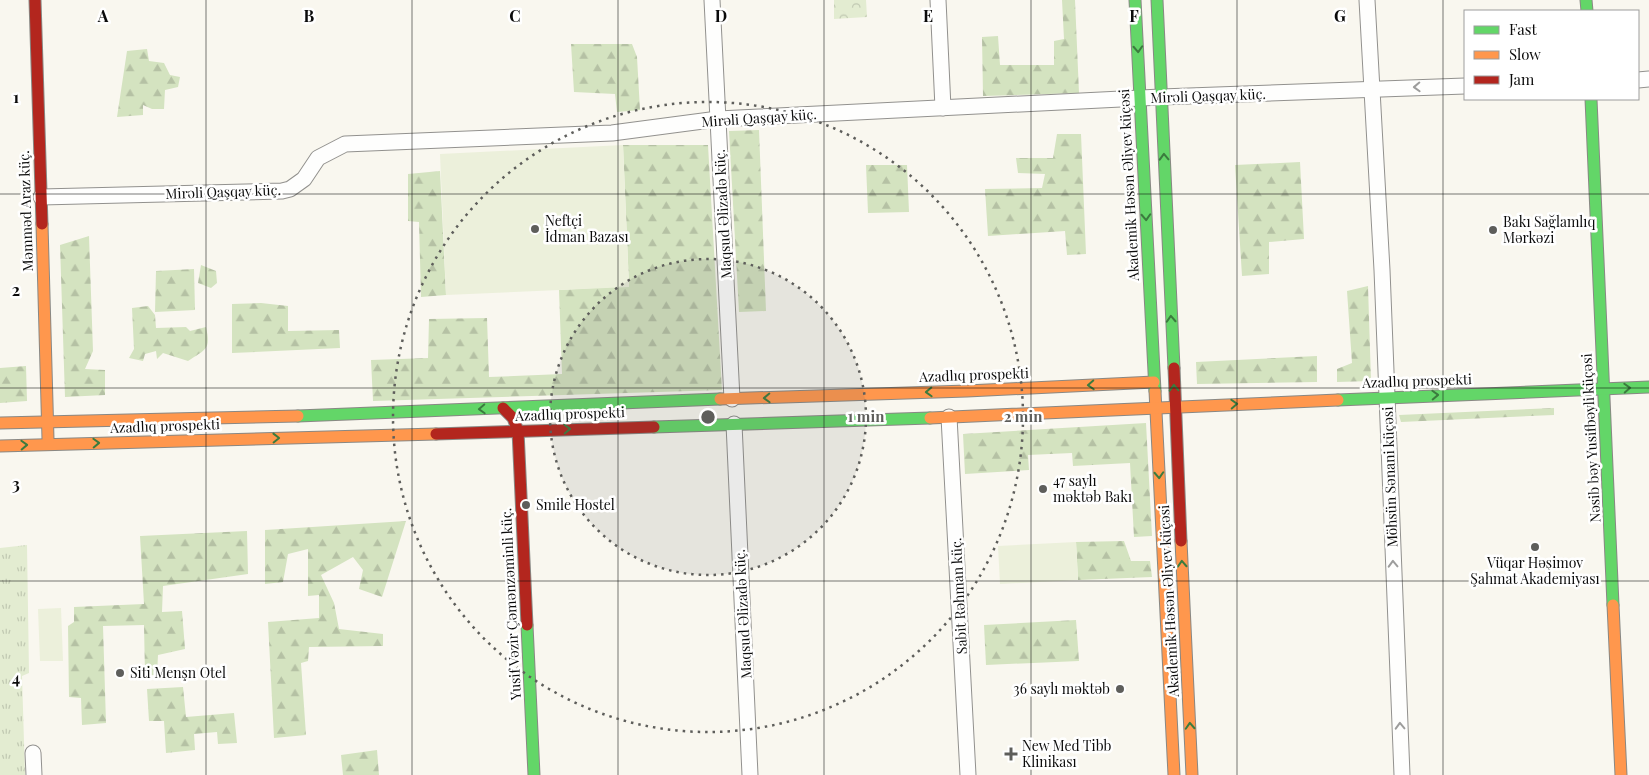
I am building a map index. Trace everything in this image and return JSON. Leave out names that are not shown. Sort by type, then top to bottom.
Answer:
[{"type":"main road","name":"Məmməd Araz küç.","points":[[35,0],[48,444]]},
{"type":"main road","name":"Akademik Həsən Əliyev küçəsi","points":[[1135,0],[1174,775]]},
{"type":"main road","points":[[1157,0],[1161,97]]},
{"type":"main road","name":"Akademik Həsən Əliyev küçəsi","points":[[1161,97],[1174,368],[1180,407],[1176,425],[1192,775]]},
{"type":"main road","name":"Nəsib bəy Yusifbəyli küçəsi","points":[[1591,100],[1621,775]]},
{"type":"main road","name":"Azadlıq prospekti","points":[[0,423],[357,415],[1154,382]]},
{"type":"main road","name":"Azadlıq prospekti","points":[[0,446],[949,417],[1649,387]]},
{"type":"main road","points":[[503,408],[511,414],[518,431]]},
{"type":"main road","points":[[243,418],[238,422],[236,428],[238,434],[243,439]]},
{"type":"main road","name":"Yusif Vəzir Çəmənzəminli küç.","points":[[518,431],[534,775]]},
{"type":"street","name":"Maqsud Əlizadə küç.","points":[[712,0],[732,399]]},
{"type":"street","points":[[938,0],[943,108]]},
{"type":"street","name":"Möhsün Sənani küçəsi","points":[[1367,0],[1382,270],[1402,775]]},
{"type":"street","name":"Mirəli Qaşqay küç.","points":[[41,197],[282,191],[290,189],[304,179],[318,158],[345,144],[612,133],[682,125],[718,118],[1161,97],[1464,86]]},
{"type":"street","name":"Sabit Rəhman küç.","points":[[949,417],[968,775]]},
{"type":"street","name":"Maqsud Əlizadə küç.","points":[[734,424],[750,775]]},
{"type":"street","points":[[34,752],[34,775]]},
{"type":"green space","points":[[834,0],[866,0],[867,17],[834,19]]},
{"type":"green space","points":[[1062,0],[1075,0],[1079,93],[983,96],[982,37],[998,36],[1000,65],[1054,65],[1054,41],[1064,39]]},
{"type":"green space","points":[[571,44],[632,44],[637,57],[640,110],[617,112],[615,94],[574,92]]},
{"type":"green space","points":[[147,49],[149,61],[164,63],[170,75],[180,77],[178,87],[165,90],[164,109],[152,109],[143,105],[143,115],[117,117],[127,51]]},
{"type":"green space","points":[[759,130],[766,311],[739,312],[729,131]]},
{"type":"green space","points":[[1057,134],[1081,134],[1086,254],[1067,255],[1065,231],[988,236],[985,189],[1042,188],[1045,174],[1018,173],[1016,158],[1053,158]]},
{"type":"green space","points":[[623,145],[708,145],[722,390],[373,401],[371,360],[428,358],[429,319],[487,318],[489,377],[562,374],[559,290],[629,286]]},
{"type":"green space","name":"Neftçi İdman Bazası","points":[[623,145],[629,287],[446,295],[440,154]]},
{"type":"green space","points":[[1300,162],[1304,239],[1269,242],[1269,274],[1242,276],[1235,165]]},
{"type":"green space","points":[[866,165],[907,165],[909,212],[868,213]]},
{"type":"green space","points":[[440,171],[446,295],[421,297],[419,222],[408,221],[408,174]]},
{"type":"green space","points":[[89,236],[93,351],[85,369],[105,370],[105,395],[65,397],[60,245]]},
{"type":"green space","points":[[201,265],[216,271],[217,283],[211,288],[198,283]]},
{"type":"green space","points":[[194,269],[195,310],[155,312],[156,271]]},
{"type":"green space","points":[[1368,286],[1371,381],[1337,382],[1337,369],[1352,363],[1347,291]]},
{"type":"green space","points":[[261,303],[288,306],[288,331],[339,330],[340,348],[232,353],[232,304]]},
{"type":"green space","points":[[148,306],[155,315],[156,328],[186,327],[190,331],[206,327],[208,340],[206,348],[188,361],[163,353],[157,359],[156,351],[145,354],[143,361],[129,358],[134,349],[132,308]]},
{"type":"green space","points":[[1317,356],[1317,382],[1197,384],[1196,362]]},
{"type":"green space","points":[[26,366],[27,401],[0,403],[0,368]]},
{"type":"green space","points":[[1554,408],[1554,415],[1401,422],[1399,415]]},
{"type":"green space","points":[[1146,423],[1152,536],[1134,537],[1130,463],[1073,466],[1072,453],[1028,455],[1029,470],[965,474],[963,434]]},
{"type":"green space","points":[[406,521],[382,597],[359,589],[363,570],[353,557],[321,575],[334,603],[339,629],[383,634],[383,646],[309,647],[308,661],[301,663],[306,735],[274,738],[268,622],[319,618],[319,595],[308,596],[308,549],[288,554],[283,582],[265,584],[265,530]]},
{"type":"green space","points":[[247,531],[248,574],[163,586],[162,612],[182,611],[185,649],[158,655],[157,675],[145,675],[144,625],[103,626],[106,723],[82,725],[81,698],[69,697],[68,626],[74,622],[74,607],[144,604],[140,536]]},
{"type":"green space","points":[[1124,541],[1131,561],[1150,561],[1152,577],[1078,580],[1076,542]]},
{"type":"green space","points":[[1076,542],[1078,580],[1000,584],[998,546]]},
{"type":"green space","points":[[27,545],[29,673],[22,676],[25,775],[0,775],[0,548]]},
{"type":"green space","points":[[61,608],[63,661],[40,661],[38,609]]},
{"type":"green space","points":[[1076,620],[1079,661],[986,665],[984,625]]},
{"type":"green space","points":[[183,687],[186,717],[234,713],[237,743],[218,744],[217,732],[194,734],[195,750],[166,753],[164,721],[149,721],[147,689]]},
{"type":"green space","points":[[377,750],[379,775],[343,775],[341,755]]},
{"type":"traffic: fast","points":[[1135,0],[1155,391]]},
{"type":"traffic: fast","points":[[1157,0],[1174,368]]},
{"type":"traffic: fast","points":[[1586,0],[1587,10]]},
{"type":"traffic: fast","points":[[1591,100],[1613,605]]},
{"type":"traffic: fast","points":[[1338,400],[1649,387]]},
{"type":"traffic: fast","points":[[298,416],[720,399]]},
{"type":"traffic: fast","points":[[654,427],[930,418]]},
{"type":"traffic: fast","points":[[527,625],[534,775]]},
{"type":"traffic: slow","points":[[42,224],[48,439]]},
{"type":"traffic: slow","points":[[720,399],[967,391],[1154,382]]},
{"type":"traffic: slow","points":[[1155,391],[1174,775]]},
{"type":"traffic: slow","points":[[930,418],[1338,400]]},
{"type":"traffic: slow","points":[[0,423],[298,416]]},
{"type":"traffic: slow","points":[[0,446],[436,434]]},
{"type":"traffic: slow","points":[[1181,541],[1192,775]]},
{"type":"traffic: slow","points":[[1613,605],[1621,775]]},
{"type":"traffic: jam","points":[[35,0],[42,224]]},
{"type":"traffic: jam","points":[[1174,368],[1181,541]]},
{"type":"traffic: jam","points":[[503,408],[513,418],[518,431],[527,625]]},
{"type":"traffic: jam","points":[[436,434],[654,427]]},
{"type":"place","name":"Neftçi İdman Bazası","points":[[535,229]]},
{"type":"place","name":"Bakı Sağlamlıq Mərkəzi","points":[[1493,230]]},
{"type":"place","name":"47 saylı məktəb Bakı","points":[[1043,489]]},
{"type":"place","name":"Smile Hostel","points":[[526,505]]},
{"type":"place","name":"Vüqar Həşimov Şahmat Akademiyası","points":[[1535,547]]},
{"type":"place","name":"Siti Menşn Otel","points":[[120,673]]},
{"type":"place","name":"36 saylı məktəb","points":[[1120,689]]},
{"type":"place","name":"New Med Tibb Klinikası","points":[[1011,754]]}]
